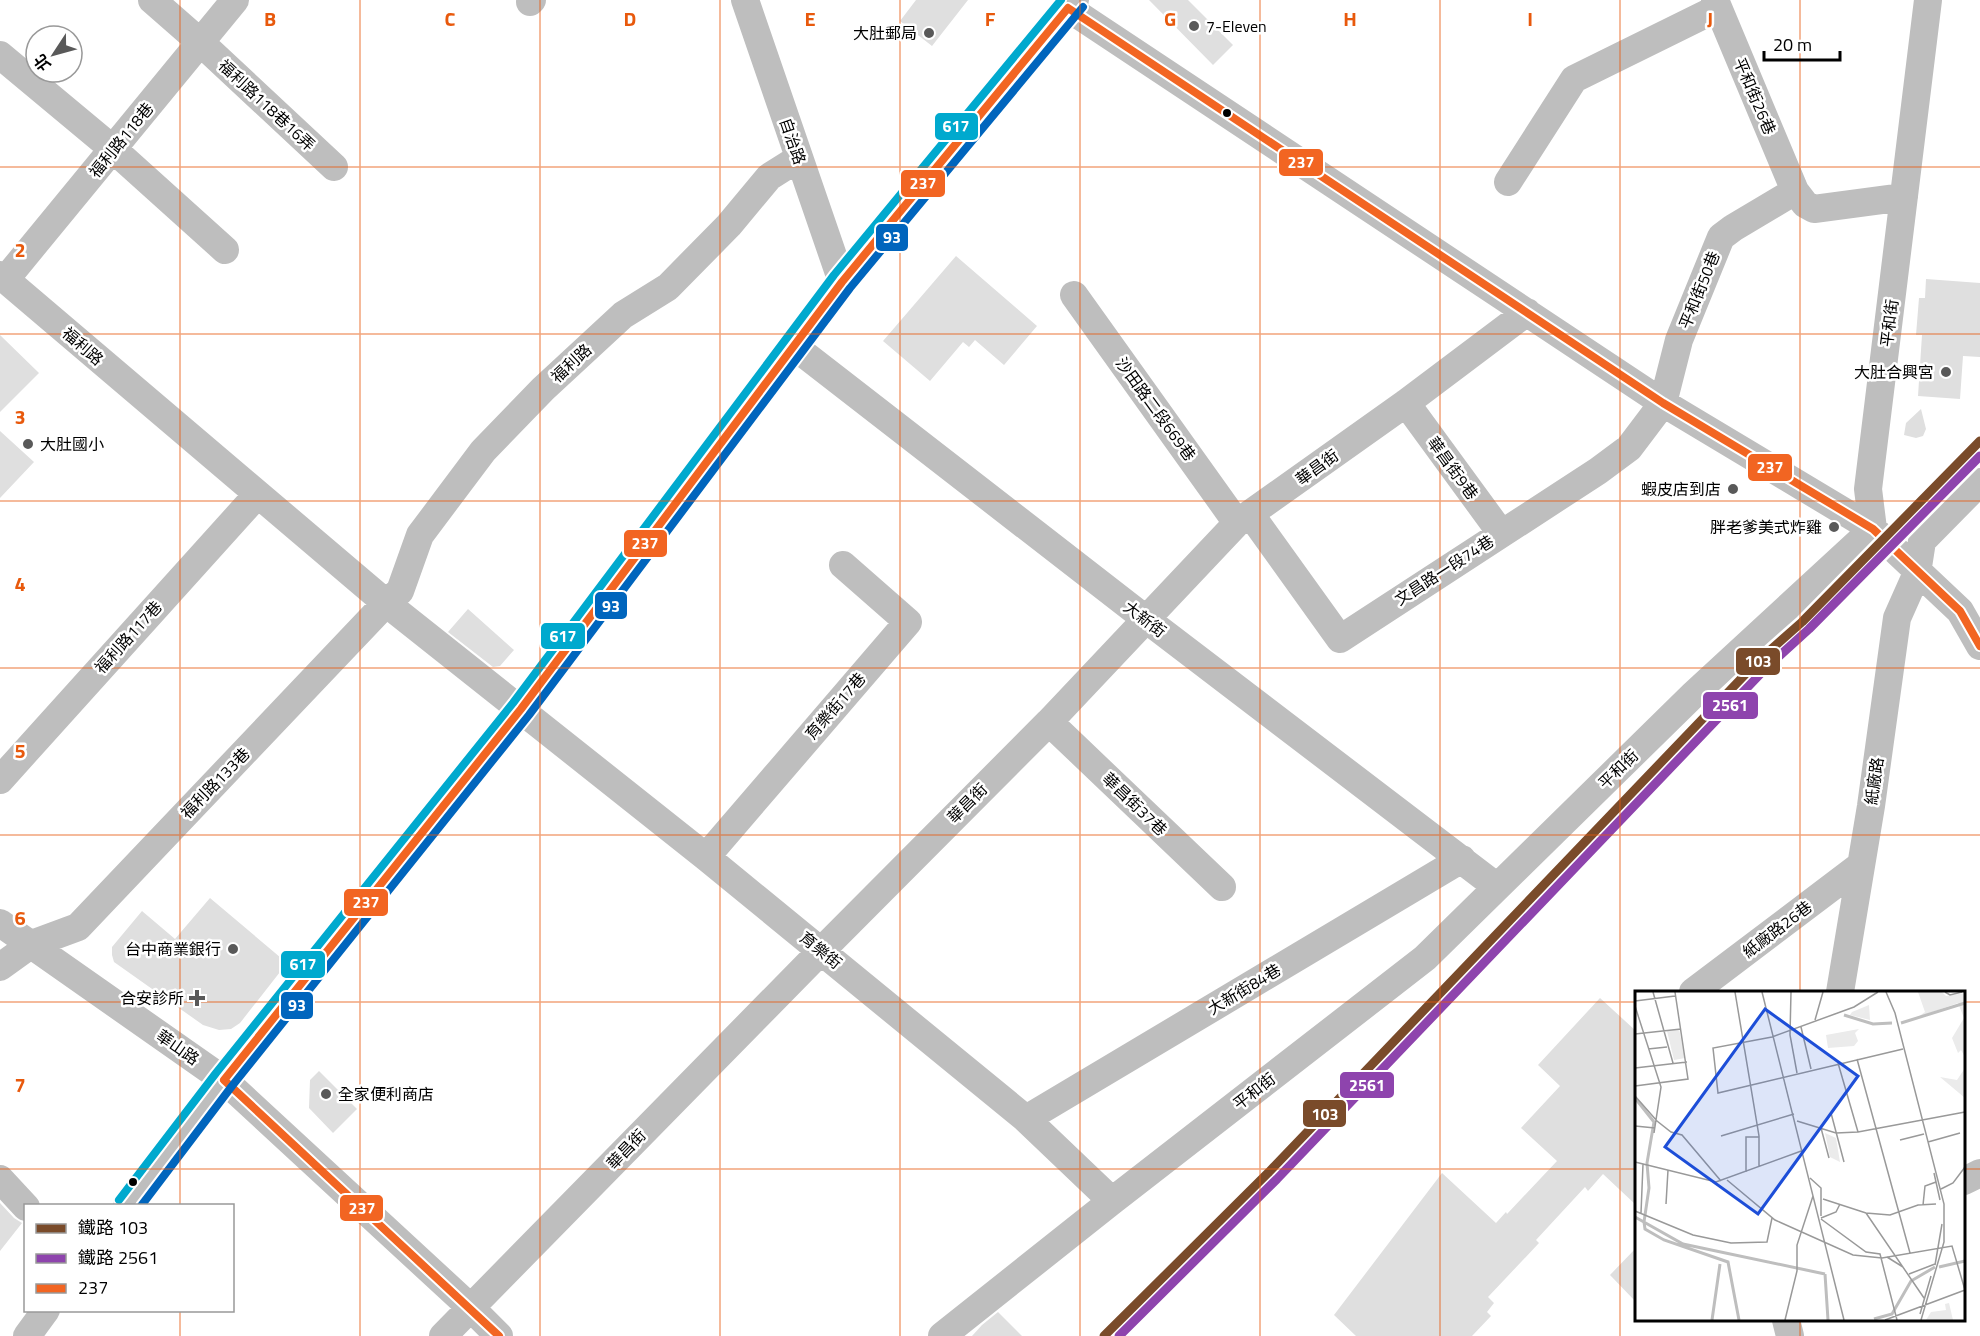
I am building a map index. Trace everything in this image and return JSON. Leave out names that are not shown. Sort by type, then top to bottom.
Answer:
[{"type":"street","name":"福利路118巷16弄","points":[[152,0],[334,167]]},
{"type":"street","name":"福利路118巷","points":[[3,277],[114,150],[235,0]]},
{"type":"street","name":"自治路","points":[[745,0],[842,282]]},
{"type":"street","name":"平和街","points":[[942,1336],[1425,958],[1694,694],[1873,530],[1868,489],[1928,0]]},
{"type":"street","points":[[129,1204],[224,1080],[521,709],[842,282],[1071,4],[1664,404],[1873,530],[1960,612],[1980,646]]},
{"type":"street","points":[[1508,183],[1574,79],[1717,4]]},
{"type":"street","name":"平和街26巷","points":[[1717,4],[1795,191]]},
{"type":"street","points":[[0,55],[114,150],[225,250]]},
{"type":"street","name":"福利路","points":[[386,603],[400,591],[420,535],[483,451],[543,389],[623,315],[668,287],[729,225],[769,177],[798,158]]},
{"type":"street","points":[[1795,191],[1805,204],[1814,209],[1904,197]]},
{"type":"street","name":"平和街50巷","points":[[1664,404],[1679,340],[1721,237],[1795,191]]},
{"type":"street","name":"福利路","points":[[3,277],[386,603],[521,709]]},
{"type":"street","name":"沙田路二段669巷","points":[[1074,295],[1244,519]]},
{"type":"street","name":"華昌街","points":[[443,1336],[1049,722],[1244,519],[1406,403],[1527,312]]},
{"type":"street","name":"大新街","points":[[795,347],[1497,887]]},
{"type":"street","name":"華昌街9巷","points":[[1406,403],[1501,533]]},
{"type":"street","name":"文昌路一段74巷","points":[[1244,519],[1340,639],[1598,471],[1629,448],[1664,404]]},
{"type":"street","name":"紙廠路","points":[[1840,991],[1897,618],[1917,573],[1922,541],[1980,482]]},
{"type":"street","name":"福利路117巷","points":[[0,780],[257,495]]},
{"type":"street","name":"育樂街17巷","points":[[706,856],[908,622],[843,565]]},
{"type":"street","name":"福利路133巷","points":[[0,968],[32,944],[78,927],[386,603]]},
{"type":"street","name":"育樂街","points":[[521,709],[822,950],[1026,1119],[1112,1201]]},
{"type":"street","name":"華昌街37巷","points":[[1049,722],[1222,887]]},
{"type":"street","name":"大新街84巷","points":[[1026,1119],[1462,859]]},
{"type":"street","name":"紙廠路26巷","points":[[1697,991],[1861,865]]},
{"type":"street","name":"華山路","points":[[0,923],[224,1080],[499,1336]]},
{"type":"street","points":[[1965,1180],[1980,1173]]},
{"type":"street","points":[[0,1179],[24,1205]]},
{"type":"street","points":[[27,1336],[45,1312]]},
{"type":"street","points":[[1786,1321],[1790,1336]]},
{"type":"building","name":"大肚郵局","points":[[916,0],[968,0],[932,46],[900,21]]},
{"type":"building","name":"7-Eleven","points":[[1149,0],[1188,0],[1233,45],[1213,65]]},
{"type":"building","points":[[956,256],[1037,326],[1004,365],[975,340],[969,347],[963,342],[930,381],[883,341]]},
{"type":"building","points":[[1926,279],[1980,283],[1980,357],[1963,356],[1960,399],[1918,396],[1922,335],[1916,335],[1919,298],[1925,298]]},
{"type":"building","points":[[0,335],[39,373],[0,412]]},
{"type":"building","points":[[1921,409],[1926,429],[1923,436],[1916,438],[1904,435],[1906,423]]},
{"type":"building","points":[[0,431],[34,462],[0,498]]},
{"type":"building","points":[[468,609],[514,650],[500,666],[493,667],[448,632]]},
{"type":"building","points":[[210,898],[287,963],[240,1023],[231,1029],[219,1030],[203,1025],[114,962],[112,955],[112,947],[142,911],[175,939]]},
{"type":"building","points":[[1600,998],[1635,1030],[1635,1204],[1603,1174],[1588,1191],[1585,1187],[1536,1240],[1539,1243],[1488,1297],[1494,1303],[1487,1312],[1491,1316],[1472,1336],[1356,1336],[1334,1315],[1442,1173],[1496,1223],[1557,1161],[1521,1128],[1560,1086],[1538,1065]]},
{"type":"building","name":"全家便利商店","points":[[319,1071],[357,1109],[333,1133],[309,1108],[310,1080]]},
{"type":"building","points":[[0,1203],[22,1223],[0,1251]]},
{"type":"building","points":[[1635,1249],[1635,1301],[1610,1275]]},
{"type":"building","points":[[998,1312],[1022,1336],[972,1336],[982,1325]]},
{"type":"rail line","name":"103","points":[[1104,1336],[1269,1172],[1759,660],[1802,622],[1980,441]]},
{"type":"rail line","name":"2561","points":[[1119,1336],[1277,1179],[1766,668],[1809,629],[1980,456]]},
{"type":"transit line","name":"617","points":[[119,1200],[216,1073],[513,703],[834,275],[1061,0]]},
{"type":"transit line","name":"93","points":[[143,1204],[232,1086],[529,715],[850,288],[1083,7]]},
{"type":"transit line","name":"237","points":[[1068,8],[1663,403],[1873,529],[1960,611],[1980,646]]},
{"type":"transit line","name":"237","points":[[224,1080],[521,709],[842,282],[1068,8]]},
{"type":"transit line","name":"237","points":[[224,1080],[499,1336]]},
{"type":"place","name":"7-Eleven","points":[[1194,26]]},
{"type":"place","name":"大肚郵局","points":[[929,33]]},
{"type":"place","name":"大肚合興宮","points":[[1946,372]]},
{"type":"place","name":"大肚國小","points":[[28,444]]},
{"type":"place","name":"蝦皮店到店","points":[[1733,489]]},
{"type":"place","name":"胖老爹美式炸雞","points":[[1834,527]]},
{"type":"place","name":"台中商業銀行","points":[[233,949]]},
{"type":"place","name":"合安診所","points":[[197,998]]},
{"type":"place","name":"全家便利商店","points":[[326,1094]]}]
